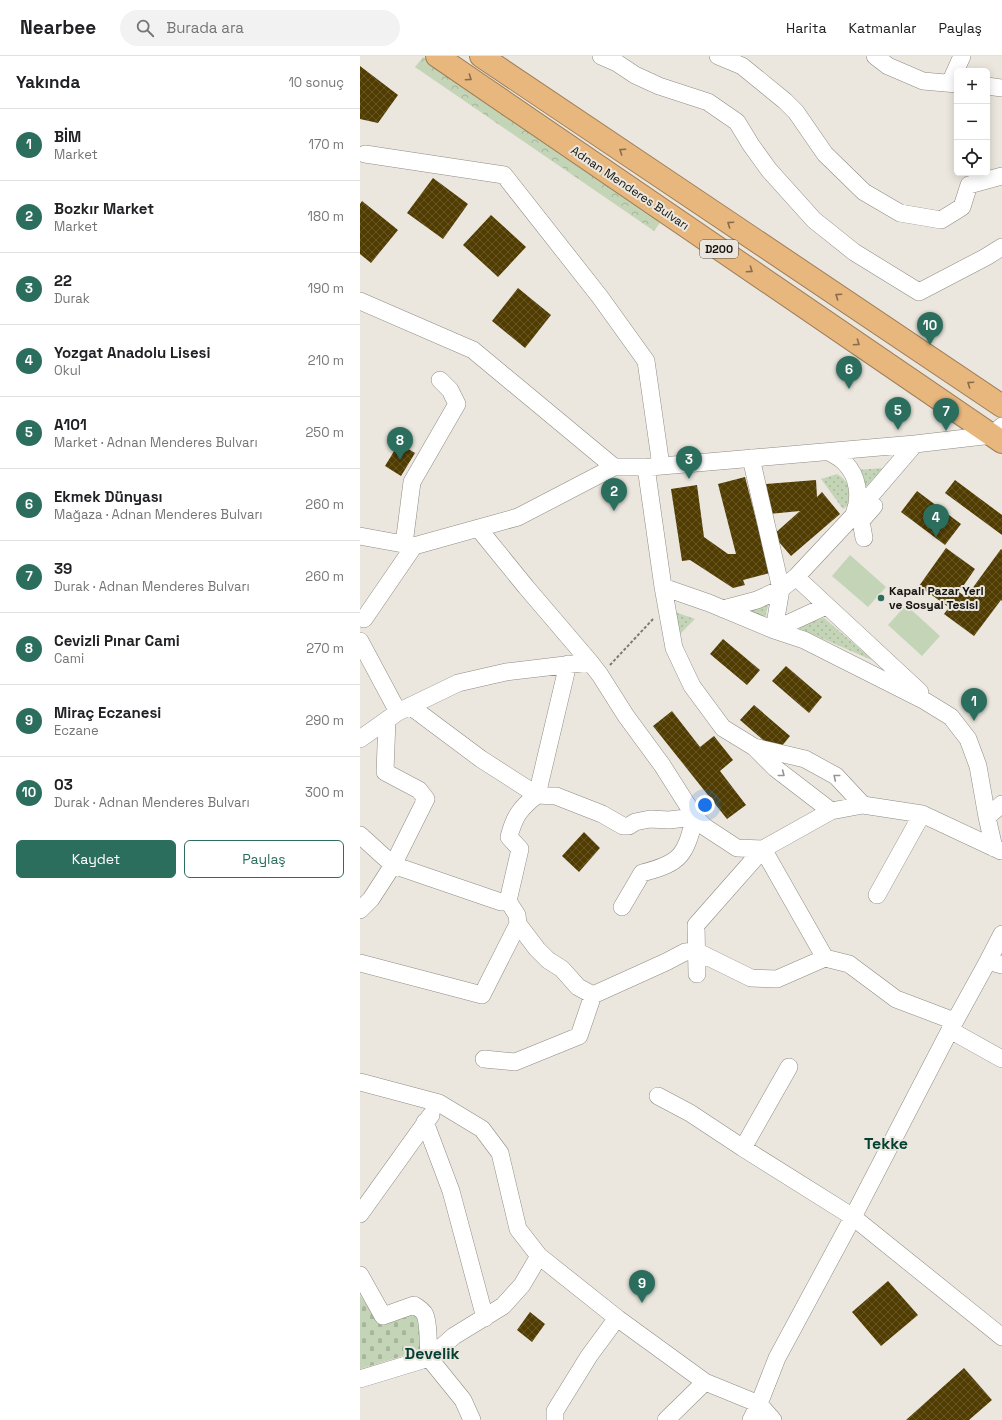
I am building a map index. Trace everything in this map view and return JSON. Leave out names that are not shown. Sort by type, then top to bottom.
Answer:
[{"type":"highway","name":"Adnan Menderes Bulvarı","points":[[437,56],[999,434]]},
{"type":"highway","name":"D200","points":[[481,56],[1002,406]]},
{"type":"street","points":[[601,56],[617,62],[635,75],[659,86],[708,102],[737,122],[769,170],[814,220],[854,252],[919,292],[1002,247]]},
{"type":"street","points":[[718,56],[742,66],[785,101],[796,112],[825,154],[864,192],[900,213],[941,220],[962,207],[970,185],[1002,176]]},
{"type":"street","points":[[876,56],[888,66],[923,81],[954,84]]},
{"type":"street","points":[[959,68],[962,56]]},
{"type":"street","points":[[990,86],[1002,88]]},
{"type":"street","points":[[362,156],[504,175],[600,297],[646,361],[663,587],[674,648],[692,686],[723,728],[754,747],[775,768],[831,811]]},
{"type":"street","points":[[360,301],[474,350],[614,466]]},
{"type":"street","points":[[361,621],[409,545],[412,482],[457,404],[450,390],[440,380]]},
{"type":"street","points":[[360,536],[409,545],[518,517],[614,466],[653,467],[915,444],[999,434]]},
{"type":"street","points":[[723,609],[757,600],[781,589],[796,577],[854,515],[915,444]]},
{"type":"street","points":[[830,452],[845,463],[853,475],[858,492],[858,505],[854,515]]},
{"type":"street","points":[[751,458],[781,589],[774,630]]},
{"type":"street","points":[[864,538],[861,521],[893,482],[897,465]]},
{"type":"street","points":[[478,528],[600,675],[626,716],[662,765],[695,817],[705,827],[737,848],[764,849]]},
{"type":"street","points":[[796,577],[936,708]]},
{"type":"street","points":[[663,587],[804,640],[951,717],[968,739],[978,766],[987,817],[998,849]]},
{"type":"street","points":[[774,630],[826,606]]},
{"type":"street","points":[[360,642],[398,713],[537,794],[556,796],[602,814],[623,826],[629,826],[635,822],[650,819],[669,820],[695,817]]},
{"type":"street","points":[[360,739],[398,713],[458,683],[506,672],[590,662]]},
{"type":"street","points":[[568,664],[537,794],[515,816],[511,828],[509,837],[520,848],[508,901],[517,915],[518,924],[537,949],[548,960],[562,969],[578,987],[594,995]]},
{"type":"street","points":[[360,910],[371,900],[393,865],[426,799],[418,790],[385,772],[398,713]]},
{"type":"street","points":[[754,747],[805,759],[836,776],[863,805]]},
{"type":"street","points":[[987,817],[1002,804]]},
{"type":"street","points":[[698,974],[696,924],[764,849],[831,811],[863,805],[922,814],[998,849]]},
{"type":"street","points":[[878,895],[922,814]]},
{"type":"street","points":[[622,907],[642,873],[673,862],[684,851],[695,817]]},
{"type":"street","points":[[360,835],[393,865],[501,902],[508,901]]},
{"type":"street","points":[[764,849],[825,958]]},
{"type":"street","points":[[360,963],[482,995],[518,924]]},
{"type":"street","points":[[751,1420],[777,1358],[853,1217],[952,1025],[995,963],[1002,934]]},
{"type":"street","points":[[484,1059],[515,1062],[579,1036],[594,995],[685,952],[696,951],[751,978],[777,979],[825,958],[849,964],[896,999],[952,1025],[1002,1059]]},
{"type":"street","points":[[743,1148],[789,1066]]},
{"type":"street","points":[[360,1082],[439,1103],[482,1129],[500,1153],[518,1229],[539,1256],[617,1318],[705,1382],[759,1404],[773,1420]]},
{"type":"street","points":[[658,1096],[690,1113],[853,1217],[1002,1337]]},
{"type":"street","points":[[360,1214],[439,1103]]},
{"type":"street","points":[[425,1122],[451,1191],[485,1318]]},
{"type":"street","points":[[360,1380],[429,1358],[454,1336],[503,1306],[522,1285],[539,1256]]},
{"type":"street","points":[[360,1275],[383,1316],[414,1305],[425,1314],[427,1322],[429,1358],[463,1400],[472,1420]]},
{"type":"street","points":[[555,1420],[555,1411],[589,1356],[617,1318]]},
{"type":"street","points":[[666,1420],[705,1382]]},
{"type":"path","points":[[600,675],[667,604]]},
{"type":"green space","points":[[423,57],[662,220],[654,231],[415,67]]},
{"type":"green space","points":[[883,468],[863,490],[857,470]]},
{"type":"green space","points":[[837,474],[848,486],[850,494],[851,503],[843,509],[821,479]]},
{"type":"green space","points":[[850,555],[886,587],[868,607],[832,576]]},
{"type":"green space","points":[[770,598],[765,618],[742,610]]},
{"type":"green space","points":[[906,605],[940,636],[922,656],[888,625]]},
{"type":"green space","points":[[675,612],[695,619],[679,635]]},
{"type":"green space","points":[[824,618],[874,661],[796,627]]},
{"type":"green space","points":[[360,1295],[377,1321],[413,1311],[420,1319],[422,1350],[360,1369]]},
{"type":"building","points":[[360,66],[398,95],[378,123],[360,119]]},
{"type":"building","points":[[433,178],[468,204],[443,239],[407,213]]},
{"type":"building","points":[[362,201],[398,230],[371,263],[360,254],[360,204]]},
{"type":"building","points":[[491,215],[526,247],[498,277],[463,245]]},
{"type":"building","points":[[518,288],[551,315],[525,348],[492,321]]},
{"type":"building","points":[[399,443],[415,453],[401,476],[385,466]]},
{"type":"building","points":[[745,477],[770,573],[743,580],[745,585],[733,588],[690,560],[682,561],[671,489],[697,485],[704,537],[728,554],[736,554],[718,484]]},
{"type":"building","points":[[816,480],[817,497],[822,492],[840,514],[791,556],[773,535],[800,511],[769,514],[766,484]]},
{"type":"building","points":[[955,480],[1002,515],[1002,535],[945,493]]},
{"type":"building","points":[[917,491],[961,524],[945,545],[901,512]]},
{"type":"building","points":[[946,548],[975,569],[959,592],[966,597],[1001,549],[1002,550],[1002,601],[1001,600],[974,636],[944,614],[950,606],[956,610],[959,606],[951,600],[947,606],[919,586]]},
{"type":"building","points":[[723,639],[760,670],[747,685],[710,654]]},
{"type":"building","points":[[786,666],[822,697],[809,713],[772,681]]},
{"type":"building","points":[[754,705],[790,736],[777,752],[740,720]]},
{"type":"building","points":[[672,711],[700,747],[714,736],[733,760],[720,771],[746,805],[727,819],[653,726]]},
{"type":"building","points":[[584,832],[600,848],[579,872],[562,856]]},
{"type":"building","points":[[888,1281],[918,1315],[881,1346],[852,1312]]},
{"type":"building","points":[[530,1312],[545,1324],[532,1342],[517,1330]]},
{"type":"building","points":[[964,1368],[992,1400],[969,1420],[906,1420]]},
{"type":"place","name":"03","points":[[930,345]]},
{"type":"place","name":"Ekmek Dünyası","points":[[849,389]]},
{"type":"place","name":"A101","points":[[898,430]]},
{"type":"place","name":"39","points":[[946,431]]},
{"type":"place","name":"Cevizli Pınar Cami","points":[[400,460]]},
{"type":"place","name":"22","points":[[689,479]]},
{"type":"place","name":"Bozkır Market","points":[[614,511]]},
{"type":"place","name":"Yozgat Anadolu Lisesi","points":[[936,537]]},
{"type":"place","name":"Kapalı Pazar Yeri ve Sosyal Tesisi","points":[[881,598]]},
{"type":"place","name":"BİM","points":[[974,721]]},
{"type":"place","name":"Miraç Eczanesi","points":[[642,1303]]},
{"type":"district","name":"Tekke","points":[[886,1143]]},
{"type":"district","name":"Develik","points":[[432,1353]]}]
